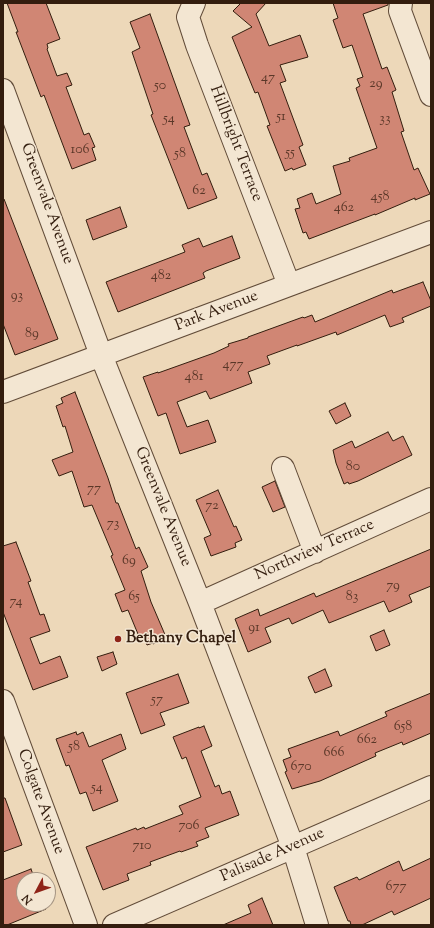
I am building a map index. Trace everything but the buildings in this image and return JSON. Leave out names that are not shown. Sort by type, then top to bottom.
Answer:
[{"type":"street","name":"Hillbright Terrace","points":[[194,3],[188,17],[197,45],[288,285]]},
{"type":"street","points":[[401,3],[400,11],[431,95]]},
{"type":"street","name":"Greenvale Avenue","points":[[3,90],[101,355],[200,603],[293,847],[317,925]]},
{"type":"street","name":"Park Avenue","points":[[3,392],[431,232]]},
{"type":"street","points":[[283,468],[315,552]]},
{"type":"street","name":"Northview Terrace","points":[[200,603],[431,500]]},
{"type":"street","name":"Colgate Avenue","points":[[3,701],[86,925]]},
{"type":"street","name":"Palisade Avenue","points":[[114,925],[431,787]]},
{"type":"place","name":"Bethany Chapel","points":[[118,639]]}]
